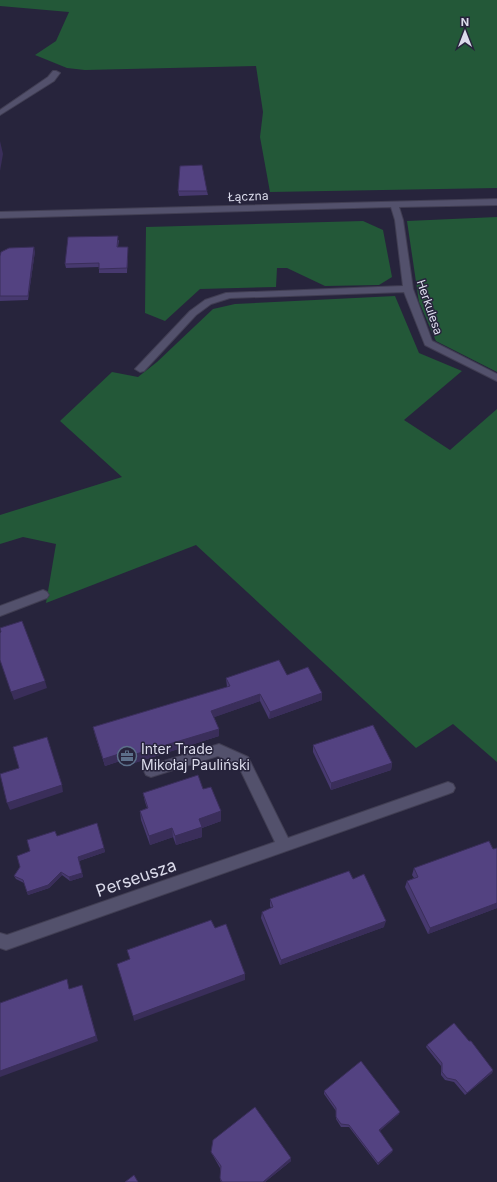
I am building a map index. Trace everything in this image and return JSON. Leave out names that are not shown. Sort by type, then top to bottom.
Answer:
[{"type":"street","points":[[0,113],[51,79],[56,73]]},
{"type":"street","name":"Łączna","points":[[0,215],[497,202]]},
{"type":"street","name":"Herkulesa","points":[[394,204],[399,220],[408,289],[428,343],[497,378]]},
{"type":"street","points":[[140,369],[193,313],[208,302],[228,295],[408,289]]},
{"type":"street","points":[[0,611],[43,594]]},
{"type":"street","points":[[151,771],[219,750],[244,762],[284,845]]},
{"type":"street","name":"Perseusza","points":[[0,940],[6,943],[448,788]]},
{"type":"green space","points":[[0,0],[497,0],[497,188],[270,192],[260,137],[263,112],[256,66],[85,70],[67,68],[35,55],[56,41],[69,12],[0,6]]},
{"type":"green space","points":[[497,217],[497,372],[436,341],[419,302],[407,221]]},
{"type":"green space","points":[[363,221],[383,230],[392,277],[379,285],[325,286],[287,268],[277,268],[276,287],[200,289],[165,321],[145,313],[146,227]]},
{"type":"green space","points":[[395,296],[419,353],[462,371],[404,420],[450,450],[497,409],[497,762],[453,724],[416,748],[196,545],[46,603],[56,544],[23,537],[0,544],[0,515],[122,477],[60,421],[112,372],[138,377],[157,362],[213,309],[235,304]]},
{"type":"building","points":[[202,165],[207,191],[178,191],[180,166]]},
{"type":"building","points":[[118,236],[117,247],[128,247],[127,268],[99,269],[99,263],[65,264],[68,237]]},
{"type":"building","points":[[34,247],[28,296],[0,296],[1,252],[9,248]]},
{"type":"building","points":[[22,621],[45,681],[11,692],[0,660],[0,628]]},
{"type":"building","points":[[279,660],[287,675],[308,667],[322,693],[270,712],[260,694],[211,711],[219,729],[126,757],[126,755],[120,757],[119,754],[103,759],[93,727],[230,686],[226,678]]},
{"type":"building","points":[[373,725],[392,763],[331,783],[313,745]]},
{"type":"building","points":[[47,737],[62,785],[7,803],[0,774],[19,768],[13,747]]},
{"type":"building","points":[[198,775],[203,789],[211,787],[221,811],[199,819],[202,827],[175,836],[172,828],[149,836],[140,811],[148,808],[143,793]]},
{"type":"building","points":[[97,823],[104,848],[78,857],[82,873],[69,877],[61,872],[48,885],[27,892],[23,880],[14,876],[20,867],[17,856],[30,851],[27,840],[55,831],[57,836]]},
{"type":"building","points":[[489,841],[493,849],[497,848],[497,903],[430,928],[407,881],[418,877],[414,868]]},
{"type":"building","points":[[349,871],[353,879],[364,874],[386,921],[281,960],[262,912],[273,907],[270,899]]},
{"type":"building","points":[[211,920],[215,928],[226,924],[245,974],[133,1016],[117,964],[130,959],[127,950]]},
{"type":"building","points":[[67,979],[69,989],[82,985],[96,1036],[0,1071],[0,1003]]},
{"type":"building","points":[[454,1023],[469,1041],[471,1041],[493,1070],[467,1093],[456,1080],[447,1078],[442,1072],[442,1063],[427,1045]]},
{"type":"building","points":[[361,1061],[400,1112],[379,1130],[393,1150],[378,1163],[349,1125],[341,1124],[336,1117],[336,1108],[324,1091]]},
{"type":"building","points":[[255,1107],[291,1158],[263,1182],[222,1182],[220,1178],[221,1166],[211,1152],[213,1140]]},
{"type":"building","points":[[134,1175],[138,1182],[125,1182]]},
{"type":"place","name":"Inter Trade Mikołaj Pauliński","points":[[127,756]]}]
